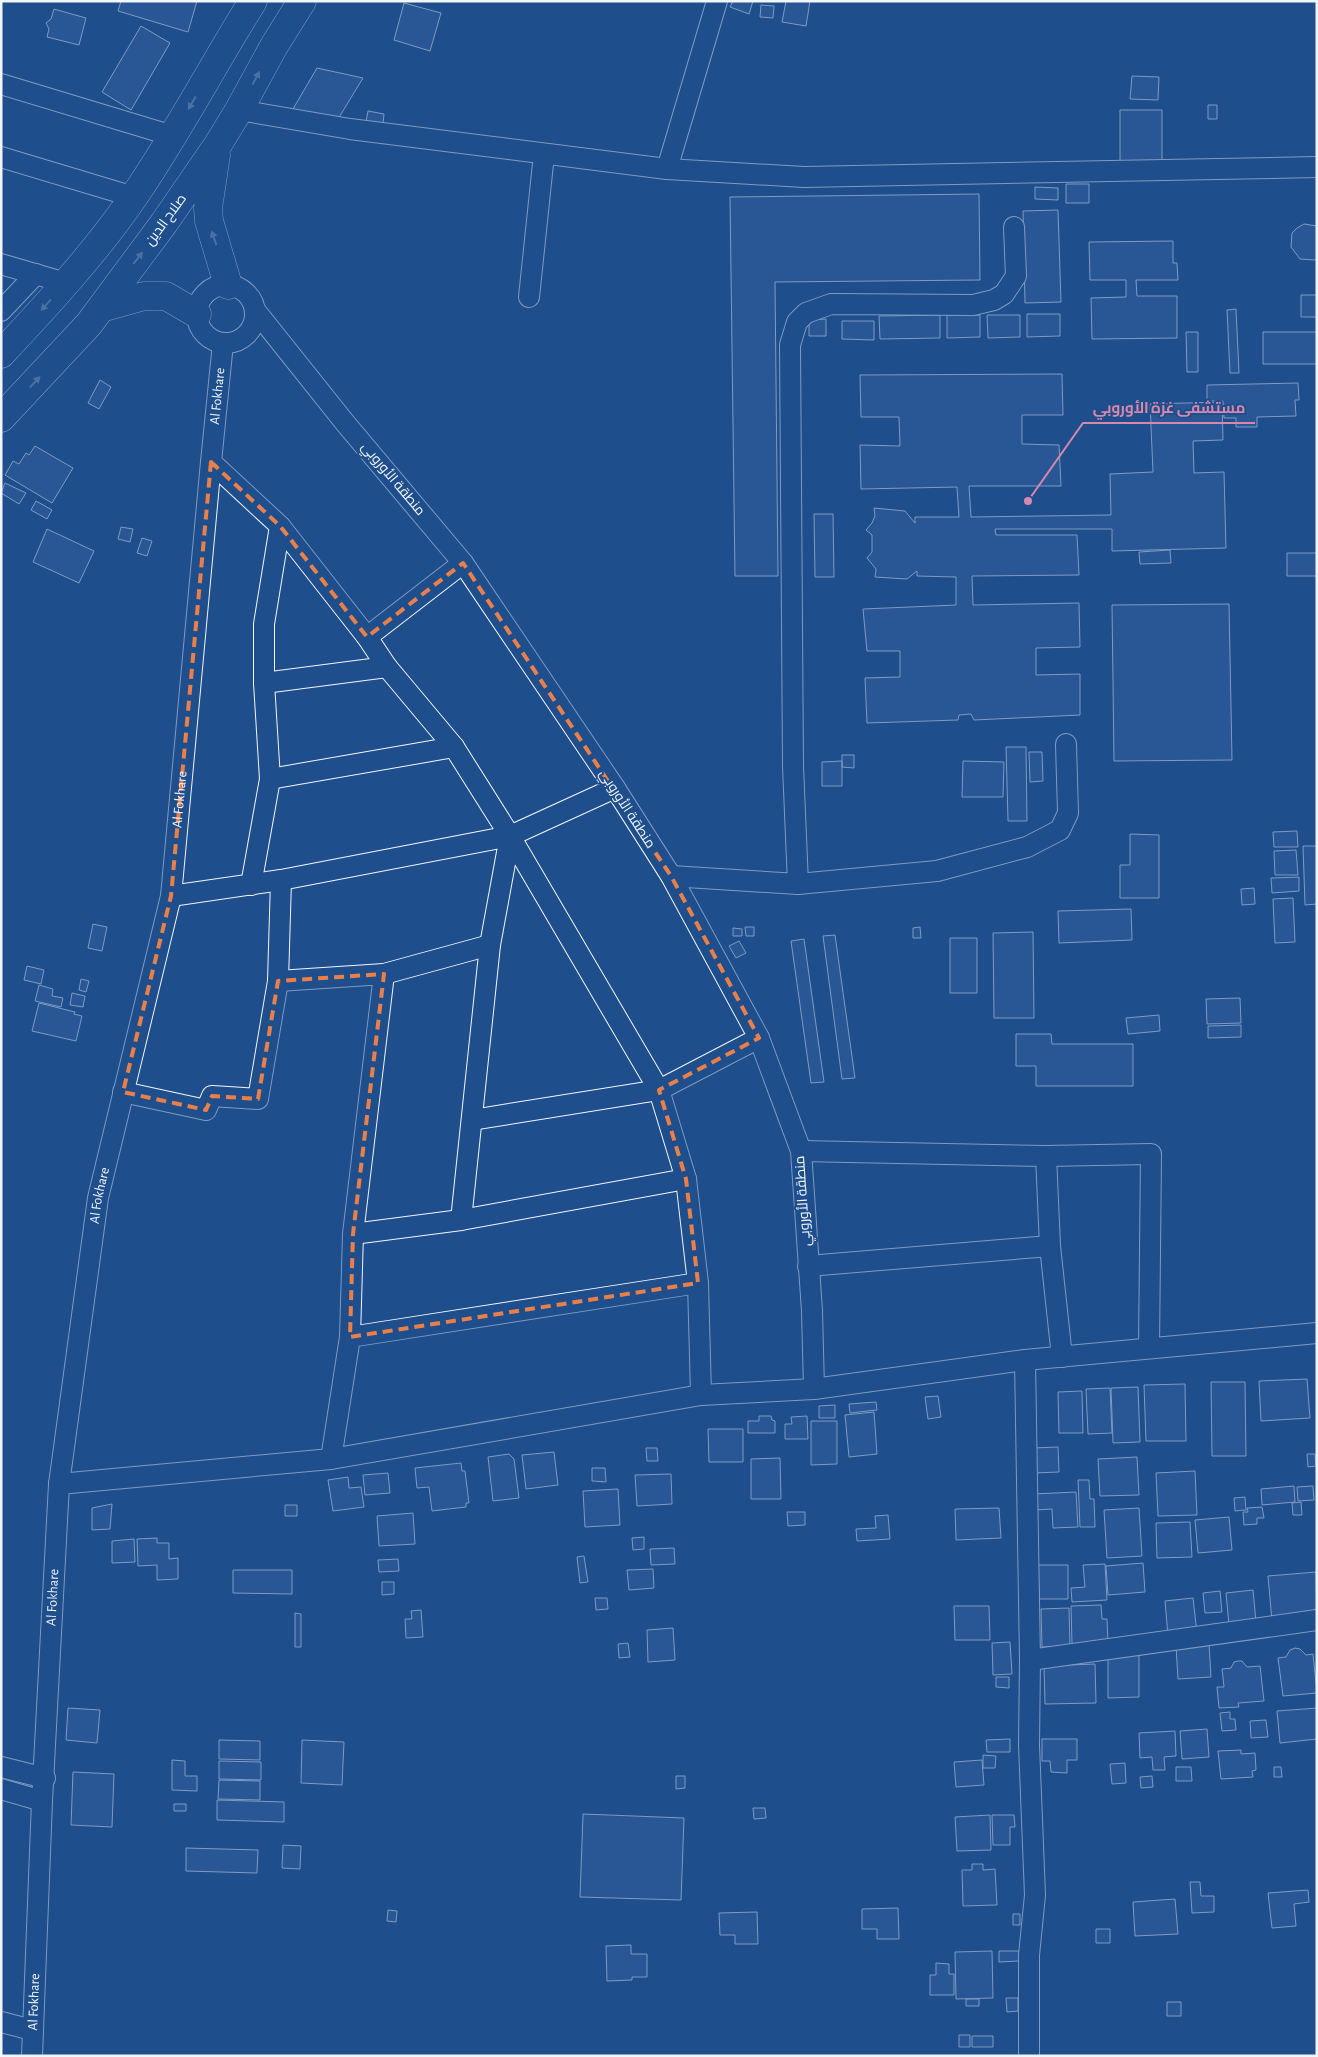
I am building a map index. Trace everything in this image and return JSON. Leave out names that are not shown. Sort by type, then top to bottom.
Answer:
[{"type":"highway","points":[[1,354],[66,283],[134,197],[173,136],[253,1]]},
{"type":"highway","name":"صلاح الدين","points":[[1,418],[89,324],[192,185],[239,110],[274,46],[302,1]]},
{"type":"highway","points":[[217,146],[208,208],[209,221],[228,285]]},
{"type":"highway","points":[[102,308],[144,296],[166,296],[197,314]]},
{"type":"street","points":[[667,169],[717,1]]},
{"type":"street","points":[[1,84],[173,136]]},
{"type":"street","points":[[239,110],[350,130],[667,169],[804,177],[1317,168]]},
{"type":"street","points":[[529,297],[544,154]]},
{"type":"street","points":[[1,157],[134,197]]},
{"type":"street","points":[[798,884],[794,766],[790,345],[797,322],[806,313],[831,304],[973,305],[994,300],[1004,294],[1016,276],[1014,227]]},
{"type":"street","points":[[1,264],[66,283]]},
{"type":"street","points":[[1,311],[36,274]]},
{"type":"street","points":[[228,285],[246,293],[252,301],[255,310],[251,328],[237,341],[223,343],[210,338],[198,324],[198,305],[203,296],[219,286],[228,285]]},
{"type":"street","name":"منطقة الأوروبي","points":[[255,310],[346,424],[463,562],[615,788],[671,876],[759,1038],[801,1151],[812,1311],[814,1389]]},
{"type":"street","name":"Al Fokhare","points":[[32,2056],[42,1801],[59,1484],[98,1198],[171,896],[210,462],[223,343]]},
{"type":"street","points":[[210,462],[280,526],[367,637],[387,666],[454,747],[510,836],[659,1090],[686,1179],[698,1283],[701,1395]]},
{"type":"street","points":[[251,884],[270,778],[264,682],[264,624],[280,526]]},
{"type":"street","points":[[367,637],[463,562]]},
{"type":"street","points":[[264,682],[387,666]]},
{"type":"street","points":[[671,876],[798,884],[937,871],[1027,847],[1060,830],[1068,813],[1066,744]]},
{"type":"street","points":[[270,778],[454,747]]},
{"type":"street","points":[[171,896],[281,880],[510,836],[615,788]]},
{"type":"street","points":[[461,1220],[490,945],[510,836]]},
{"type":"street","points":[[123,1092],[206,1110],[212,1096],[258,1099],[278,980],[281,880]]},
{"type":"street","points":[[278,980],[384,974],[490,945]]},
{"type":"street","points":[[331,1459],[350,1337],[354,1234],[384,974]]},
{"type":"street","points":[[472,1120],[659,1090],[759,1038]]},
{"type":"street","points":[[801,1151],[1046,1156],[1151,1154],[1149,1348]]},
{"type":"street","points":[[1046,1156],[1050,1246],[1062,1357]]},
{"type":"street","points":[[354,1234],[461,1220],[686,1179]]},
{"type":"street","points":[[808,1266],[1050,1246]]},
{"type":"street","points":[[350,1337],[698,1283]]},
{"type":"street","points":[[59,1484],[331,1459],[701,1395],[814,1389],[1026,1360],[1317,1333]]},
{"type":"street","points":[[1026,1360],[1030,1660],[1028,1745],[1035,1895],[1028,1955],[1029,2056]]},
{"type":"street","points":[[1030,1660],[1317,1620]]},
{"type":"street","points":[[1,1767],[44,1778]]},
{"type":"street","points":[[1,1789],[42,1801]]},
{"type":"street","points":[[1,2022],[32,2030]]},
{"type":"highlighted area","points":[[211,462],[280,526],[367,637],[463,563],[671,876],[759,1038],[659,1090],[686,1179],[698,1283],[350,1337],[353,1234],[384,974],[278,981],[258,1099],[212,1096],[206,1110],[123,1092],[171,896]]},
{"type":"building","points":[[121,1],[197,1],[188,32],[118,11]]},
{"type":"building","points":[[733,1],[753,1],[749,14],[730,7]]},
{"type":"building","points":[[786,1],[810,1],[806,26],[782,22]]},
{"type":"building","points":[[404,3],[441,13],[430,51],[394,40]]},
{"type":"building","points":[[761,5],[774,6],[773,18],[760,17]]},
{"type":"building","points":[[54,9],[86,18],[79,45],[47,37],[49,29],[46,23],[51,19]]},
{"type":"building","points":[[141,26],[170,43],[131,110],[102,92]]},
{"type":"building","points":[[317,68],[363,78],[335,124],[293,109]]},
{"type":"building","points":[[1132,76],[1159,77],[1158,100],[1130,99]]},
{"type":"building","points":[[1208,105],[1217,105],[1217,119],[1208,119]]},
{"type":"building","points":[[1120,110],[1162,110],[1162,161],[1120,161]]},
{"type":"building","points":[[368,111],[384,114],[383,124],[366,122]]},
{"type":"building","points":[[1066,184],[1089,184],[1089,203],[1066,203]]},
{"type":"building","points":[[1035,187],[1058,188],[1058,200],[1035,199]]},
{"type":"building","points":[[979,194],[980,280],[775,282],[778,576],[735,576],[730,197]]},
{"type":"building","points":[[1058,210],[1061,302],[1025,303],[1023,211]]},
{"type":"building","points":[[1304,224],[1317,226],[1317,259],[1314,260],[1300,259],[1291,247],[1292,233]]},
{"type":"building","points":[[1173,241],[1173,263],[1177,263],[1178,280],[1136,280],[1137,296],[1177,296],[1177,338],[1092,339],[1091,298],[1126,297],[1126,280],[1090,280],[1089,242]]},
{"type":"building","points":[[1301,295],[1317,295],[1317,317],[1301,317]]},
{"type":"building","points":[[1236,309],[1239,373],[1230,373],[1227,310]]},
{"type":"building","points":[[1027,314],[1060,314],[1060,336],[1027,337]]},
{"type":"building","points":[[940,315],[940,338],[880,339],[879,316]]},
{"type":"building","points":[[947,315],[980,315],[980,337],[947,338]]},
{"type":"building","points":[[987,315],[1020,315],[1020,337],[988,338]]},
{"type":"building","points":[[826,319],[826,336],[809,336],[809,320]]},
{"type":"building","points":[[842,321],[874,321],[874,340],[842,339]]},
{"type":"building","points":[[1186,332],[1198,332],[1198,372],[1187,372]]},
{"type":"building","points":[[1263,332],[1317,332],[1317,364],[1263,364]]},
{"type":"building","points":[[1062,374],[1063,415],[1022,415],[1022,444],[1059,445],[1061,486],[969,486],[971,517],[1111,515],[1110,474],[1153,472],[1150,404],[1222,402],[1223,440],[1193,441],[1194,473],[1224,472],[1226,548],[1112,551],[1112,529],[995,529],[996,535],[1077,535],[1079,575],[972,576],[973,605],[1079,603],[1080,647],[1036,648],[1036,675],[1080,674],[1080,715],[974,720],[971,714],[959,715],[958,720],[867,723],[865,678],[900,677],[900,651],[867,651],[863,609],[956,605],[956,577],[917,576],[917,571],[907,579],[875,577],[876,569],[867,558],[872,552],[872,535],[866,530],[875,516],[874,508],[905,511],[915,523],[915,517],[959,517],[957,487],[861,489],[860,445],[900,446],[899,417],[861,417],[860,375]]},
{"type":"building","points":[[100,380],[111,387],[99,409],[88,403]]},
{"type":"building","points":[[1298,383],[1299,400],[1295,400],[1296,416],[1257,417],[1257,427],[1236,427],[1236,418],[1224,418],[1223,401],[1207,401],[1207,385]]},
{"type":"building","points":[[35,446],[73,468],[52,503],[5,475],[13,461],[19,464],[26,453],[29,455]]},
{"type":"building","points":[[5,483],[26,493],[19,504],[1,493]]},
{"type":"building","points":[[36,501],[52,510],[47,519],[31,510]]},
{"type":"building","points":[[814,514],[833,514],[834,577],[815,577]]},
{"type":"building","points":[[121,527],[133,529],[130,542],[118,539]]},
{"type":"building","points":[[47,529],[94,551],[79,583],[33,562]]},
{"type":"building","points":[[142,538],[152,541],[147,556],[137,553]]},
{"type":"building","points":[[1170,550],[1171,563],[1140,564],[1139,552]]},
{"type":"building","points":[[1287,553],[1317,553],[1317,576],[1287,576]]},
{"type":"building","points":[[1229,604],[1232,760],[1114,761],[1112,605]]},
{"type":"building","points":[[1006,747],[1026,747],[1027,821],[1008,821]]},
{"type":"building","points":[[1029,752],[1042,752],[1043,781],[1030,782]]},
{"type":"building","points":[[842,755],[854,755],[854,768],[842,767]]},
{"type":"building","points":[[842,761],[842,786],[822,786],[822,762]]},
{"type":"building","points":[[963,761],[1004,762],[1003,797],[962,797]]},
{"type":"building","points":[[1297,831],[1298,847],[1274,847],[1273,832]]},
{"type":"building","points":[[1130,834],[1159,835],[1159,898],[1120,898],[1120,865],[1130,865]]},
{"type":"building","points":[[1303,846],[1317,846],[1317,904],[1305,905]]},
{"type":"building","points":[[1296,850],[1298,875],[1275,875],[1274,851]]},
{"type":"building","points":[[1299,877],[1299,891],[1272,893],[1271,878]]},
{"type":"building","points":[[1254,888],[1255,904],[1242,905],[1241,889]]},
{"type":"building","points":[[1293,898],[1295,942],[1275,943],[1273,899]]},
{"type":"building","points":[[1131,909],[1132,940],[1059,943],[1058,911]]},
{"type":"building","points":[[93,924],[107,927],[102,951],[88,948]]},
{"type":"building","points":[[745,927],[754,927],[754,936],[746,936]]},
{"type":"building","points":[[920,927],[921,938],[913,938],[913,928]]},
{"type":"building","points":[[733,928],[742,929],[742,936],[733,936]]},
{"type":"building","points":[[1033,932],[1034,1018],[994,1018],[993,933]]},
{"type":"building","points":[[835,935],[855,1078],[842,1079],[823,936]]},
{"type":"building","points":[[950,938],[977,938],[977,993],[950,993]]},
{"type":"building","points":[[804,939],[824,1082],[811,1083],[791,941]]},
{"type":"building","points":[[739,941],[746,953],[736,958],[729,946]]},
{"type":"building","points":[[27,966],[44,970],[41,984],[24,980]]},
{"type":"building","points":[[81,979],[89,981],[86,992],[79,990]]},
{"type":"building","points":[[39,985],[53,989],[52,996],[63,998],[61,1007],[35,1001]]},
{"type":"building","points":[[72,993],[85,996],[83,1007],[70,1005]]},
{"type":"building","points":[[1240,998],[1241,1023],[1207,1024],[1206,999]]},
{"type":"building","points":[[39,1003],[75,1012],[74,1014],[82,1016],[76,1041],[32,1031]]},
{"type":"building","points":[[1159,1015],[1160,1031],[1128,1034],[1126,1018]]},
{"type":"building","points":[[1241,1025],[1241,1037],[1208,1038],[1208,1026]]},
{"type":"building","points":[[1016,1034],[1051,1034],[1052,1044],[1133,1044],[1133,1086],[1036,1086],[1036,1066],[1016,1066]]},
{"type":"building","points":[[1307,1379],[1310,1418],[1261,1421],[1259,1381]]},
{"type":"building","points":[[1211,1382],[1245,1382],[1246,1456],[1212,1456]]},
{"type":"building","points":[[1185,1384],[1186,1441],[1146,1441],[1144,1385]]},
{"type":"building","points":[[1138,1387],[1140,1442],[1113,1443],[1111,1388]]},
{"type":"building","points":[[1110,1388],[1112,1433],[1088,1434],[1086,1389]]},
{"type":"building","points":[[1082,1391],[1083,1433],[1059,1433],[1058,1392]]},
{"type":"building","points":[[938,1396],[941,1417],[928,1419],[925,1397]]},
{"type":"building","points":[[876,1402],[877,1410],[850,1413],[849,1404]]},
{"type":"building","points":[[835,1405],[835,1418],[819,1418],[819,1406]]},
{"type":"building","points":[[874,1412],[877,1454],[849,1457],[845,1415]]},
{"type":"building","points":[[759,1416],[771,1416],[772,1420],[775,1421],[775,1433],[748,1433],[748,1421],[759,1421]]},
{"type":"building","points":[[807,1416],[808,1439],[785,1439],[785,1424],[792,1424],[791,1417]]},
{"type":"building","points":[[811,1421],[837,1421],[837,1464],[811,1465]]},
{"type":"building","points":[[708,1429],[743,1429],[743,1462],[709,1462]]},
{"type":"building","points":[[1058,1447],[1059,1472],[1033,1473],[1032,1448]]},
{"type":"building","points":[[646,1448],[657,1448],[658,1461],[647,1461]]},
{"type":"building","points":[[554,1452],[558,1485],[526,1489],[522,1455]]},
{"type":"building","points":[[509,1454],[514,1459],[519,1498],[493,1501],[488,1457]]},
{"type":"building","points":[[1307,1454],[1315,1454],[1316,1466],[1308,1467]]},
{"type":"building","points":[[1137,1457],[1139,1495],[1100,1496],[1098,1459]]},
{"type":"building","points":[[780,1458],[781,1499],[751,1499],[751,1459]]},
{"type":"building","points":[[461,1463],[462,1471],[465,1471],[469,1503],[466,1503],[466,1507],[432,1511],[429,1487],[417,1488],[415,1468]]},
{"type":"building","points":[[592,1468],[605,1468],[606,1482],[592,1481]]},
{"type":"building","points":[[1195,1471],[1197,1515],[1158,1516],[1156,1473]]},
{"type":"building","points":[[388,1473],[390,1493],[365,1495],[363,1475]]},
{"type":"building","points":[[671,1474],[672,1504],[637,1506],[635,1475]]},
{"type":"building","points":[[348,1477],[349,1488],[361,1487],[364,1507],[333,1511],[328,1480]]},
{"type":"building","points":[[1078,1480],[1089,1480],[1090,1499],[1094,1499],[1095,1527],[1080,1527]]},
{"type":"building","points":[[1294,1486],[1295,1502],[1262,1505],[1261,1489]]},
{"type":"building","points":[[1313,1486],[1314,1500],[1298,1501],[1297,1487]]},
{"type":"building","points":[[618,1489],[620,1525],[585,1527],[583,1491]]},
{"type":"building","points":[[1076,1492],[1078,1527],[1053,1528],[1052,1509],[1034,1510],[1033,1494]]},
{"type":"building","points":[[1245,1497],[1246,1510],[1235,1511],[1234,1498]]},
{"type":"building","points":[[1301,1502],[1302,1515],[1293,1515],[1292,1503]]},
{"type":"building","points":[[112,1504],[110,1529],[92,1530],[92,1508]]},
{"type":"building","points":[[285,1505],[297,1505],[297,1516],[285,1516]]},
{"type":"building","points":[[1262,1507],[1264,1518],[1257,1518],[1257,1524],[1244,1525],[1243,1512],[1248,1512],[1247,1508]]},
{"type":"building","points":[[999,1508],[1001,1538],[956,1540],[955,1509]]},
{"type":"building","points":[[1139,1508],[1142,1556],[1107,1558],[1104,1510]]},
{"type":"building","points":[[787,1512],[805,1512],[805,1525],[788,1526]]},
{"type":"building","points":[[413,1513],[415,1544],[379,1546],[377,1516]]},
{"type":"building","points":[[888,1515],[890,1539],[857,1541],[856,1529],[876,1528],[875,1516]]},
{"type":"building","points":[[1229,1517],[1232,1550],[1198,1553],[1195,1520]]},
{"type":"building","points":[[1190,1522],[1192,1557],[1157,1558],[1156,1523]]},
{"type":"building","points":[[644,1537],[644,1549],[633,1550],[632,1538]]},
{"type":"building","points":[[157,1538],[157,1543],[169,1543],[169,1559],[178,1558],[178,1579],[157,1580],[157,1565],[138,1566],[137,1539]]},
{"type":"building","points":[[134,1539],[135,1562],[112,1563],[112,1541]]},
{"type":"building","points":[[674,1548],[675,1564],[651,1565],[650,1549]]},
{"type":"building","points":[[584,1556],[588,1582],[580,1583],[577,1557]]},
{"type":"building","points":[[398,1559],[399,1571],[379,1572],[378,1560]]},
{"type":"building","points":[[1143,1563],[1145,1592],[1108,1595],[1106,1566]]},
{"type":"building","points":[[1105,1564],[1107,1600],[1072,1602],[1071,1588],[1085,1587],[1083,1565]]},
{"type":"building","points":[[1038,1565],[1068,1565],[1068,1599],[1039,1599]]},
{"type":"building","points":[[653,1569],[654,1588],[629,1590],[627,1570]]},
{"type":"building","points":[[233,1570],[292,1570],[292,1594],[233,1593]]},
{"type":"building","points":[[1316,1572],[1317,1617],[1272,1621],[1268,1576]]},
{"type":"building","points":[[382,1582],[394,1582],[394,1594],[382,1595]]},
{"type":"building","points":[[1253,1590],[1256,1622],[1229,1625],[1226,1593]]},
{"type":"building","points":[[1220,1591],[1222,1612],[1205,1613],[1203,1593]]},
{"type":"building","points":[[595,1598],[607,1598],[608,1609],[596,1610]]},
{"type":"building","points":[[1193,1598],[1197,1633],[1168,1636],[1165,1601]]},
{"type":"building","points":[[1101,1605],[1102,1619],[1107,1619],[1108,1644],[1072,1644],[1071,1606]]},
{"type":"building","points":[[954,1606],[989,1606],[990,1640],[955,1640]]},
{"type":"building","points":[[1069,1608],[1070,1646],[1042,1647],[1041,1609]]},
{"type":"building","points":[[421,1610],[423,1637],[406,1638],[405,1619],[412,1619],[411,1611]]},
{"type":"building","points":[[295,1613],[301,1614],[301,1647],[295,1647]]},
{"type":"building","points":[[673,1628],[675,1660],[648,1662],[647,1630]]},
{"type":"building","points":[[1010,1642],[1012,1674],[993,1675],[992,1643]]},
{"type":"building","points":[[628,1643],[630,1657],[619,1658],[618,1644]]},
{"type":"building","points":[[1209,1644],[1211,1677],[1178,1679],[1176,1646]]},
{"type":"building","points":[[1300,1649],[1306,1655],[1313,1654],[1317,1693],[1283,1696],[1278,1658],[1286,1657],[1290,1650]]},
{"type":"building","points":[[1108,1655],[1139,1655],[1139,1697],[1108,1698]]},
{"type":"building","points":[[1242,1661],[1247,1667],[1260,1666],[1264,1701],[1238,1703],[1239,1707],[1219,1708],[1217,1687],[1224,1687],[1222,1669],[1231,1668],[1234,1662]]},
{"type":"building","points":[[1095,1664],[1096,1703],[1045,1704],[1044,1666]]},
{"type":"building","points":[[996,1677],[1009,1677],[1009,1688],[996,1687]]},
{"type":"building","points":[[68,1708],[100,1710],[97,1743],[66,1740]]},
{"type":"building","points":[[1317,1708],[1317,1739],[1280,1743],[1277,1711]]},
{"type":"building","points":[[1230,1712],[1230,1719],[1235,1719],[1236,1730],[1222,1731],[1220,1713]]},
{"type":"building","points":[[1266,1720],[1268,1737],[1251,1738],[1250,1721]]},
{"type":"building","points":[[1207,1729],[1209,1757],[1182,1759],[1180,1731]]},
{"type":"building","points":[[1175,1731],[1176,1756],[1164,1757],[1165,1770],[1153,1770],[1152,1757],[1140,1758],[1139,1733]]},
{"type":"building","points":[[1010,1739],[1010,1752],[987,1752],[986,1740]]},
{"type":"building","points":[[1042,1739],[1077,1739],[1077,1760],[1067,1760],[1067,1773],[1051,1772],[1050,1761],[1042,1761]]},
{"type":"building","points":[[219,1740],[260,1741],[260,1760],[219,1759]]},
{"type":"building","points":[[302,1740],[344,1742],[342,1785],[301,1783]]},
{"type":"building","points":[[1241,1750],[1241,1754],[1255,1753],[1256,1770],[1252,1771],[1253,1777],[1221,1779],[1218,1751]]},
{"type":"building","points":[[983,1755],[996,1756],[995,1768],[983,1768]]},
{"type":"building","points":[[172,1760],[185,1761],[185,1776],[197,1776],[197,1791],[172,1790]]},
{"type":"building","points":[[982,1760],[984,1785],[956,1787],[954,1762]]},
{"type":"building","points":[[219,1761],[261,1762],[261,1780],[219,1779]]},
{"type":"building","points":[[1125,1763],[1126,1783],[1112,1784],[1110,1764]]},
{"type":"building","points":[[1176,1767],[1191,1767],[1192,1781],[1176,1781]]},
{"type":"building","points":[[1274,1767],[1281,1767],[1282,1777],[1274,1777]]},
{"type":"building","points":[[73,1772],[114,1774],[112,1827],[71,1825]]},
{"type":"building","points":[[676,1776],[685,1776],[685,1788],[676,1789]]},
{"type":"building","points":[[1152,1776],[1153,1787],[1141,1788],[1140,1777]]},
{"type":"building","points":[[219,1780],[260,1781],[260,1800],[218,1799]]},
{"type":"building","points":[[217,1800],[284,1802],[284,1822],[217,1820]]},
{"type":"building","points":[[174,1804],[186,1804],[186,1811],[174,1811]]},
{"type":"building","points":[[753,1808],[765,1808],[766,1818],[754,1819]]},
{"type":"building","points":[[583,1814],[684,1818],[681,1900],[580,1897]]},
{"type":"building","points":[[990,1815],[991,1850],[957,1851],[955,1817]]},
{"type":"building","points":[[992,1815],[1014,1815],[1015,1827],[1010,1827],[1010,1845],[993,1845]]},
{"type":"building","points":[[283,1845],[301,1846],[300,1869],[282,1868]]},
{"type":"building","points":[[186,1848],[258,1850],[257,1873],[186,1871]]},
{"type":"building","points":[[972,1864],[983,1864],[983,1870],[995,1869],[997,1905],[963,1906],[962,1870],[972,1870]]},
{"type":"building","points":[[1190,1882],[1200,1882],[1201,1896],[1214,1896],[1214,1912],[1192,1913]]},
{"type":"building","points":[[1308,1890],[1309,1902],[1294,1904],[1296,1926],[1272,1928],[1268,1893]]},
{"type":"building","points":[[1175,1899],[1178,1934],[1135,1936],[1133,1902]]},
{"type":"building","points":[[898,1908],[899,1939],[877,1939],[877,1929],[862,1929],[862,1909]]},
{"type":"building","points":[[388,1910],[397,1911],[396,1922],[387,1921]]},
{"type":"building","points":[[757,1912],[758,1944],[735,1944],[735,1935],[720,1935],[719,1913]]},
{"type":"building","points":[[1013,1914],[1020,1914],[1020,1925],[1013,1925]]},
{"type":"building","points":[[1096,1929],[1110,1929],[1110,1943],[1096,1943]]},
{"type":"building","points":[[631,1945],[631,1954],[647,1954],[647,1977],[607,1981],[606,1946]]},
{"type":"building","points":[[992,1951],[993,1998],[956,1999],[955,1952]]},
{"type":"building","points":[[999,1951],[1019,1951],[1019,1961],[999,1962]]},
{"type":"building","points":[[936,1963],[949,1964],[949,1974],[954,1974],[954,1995],[930,1995],[930,1975],[936,1975]]},
{"type":"building","points":[[1006,1998],[1018,1998],[1018,2011],[1007,2012]]},
{"type":"building","points":[[966,1999],[979,1999],[979,2006],[966,2006]]},
{"type":"building","points":[[1167,2002],[1181,2002],[1181,2016],[1167,2016]]},
{"type":"building","points":[[959,2035],[970,2035],[970,2047],[959,2047]]},
{"type":"building","points":[[972,2036],[993,2036],[993,2047],[972,2047]]},
{"type":"place","name":"مستشفى غزة الأوروبي","points":[[1028,501]]}]
